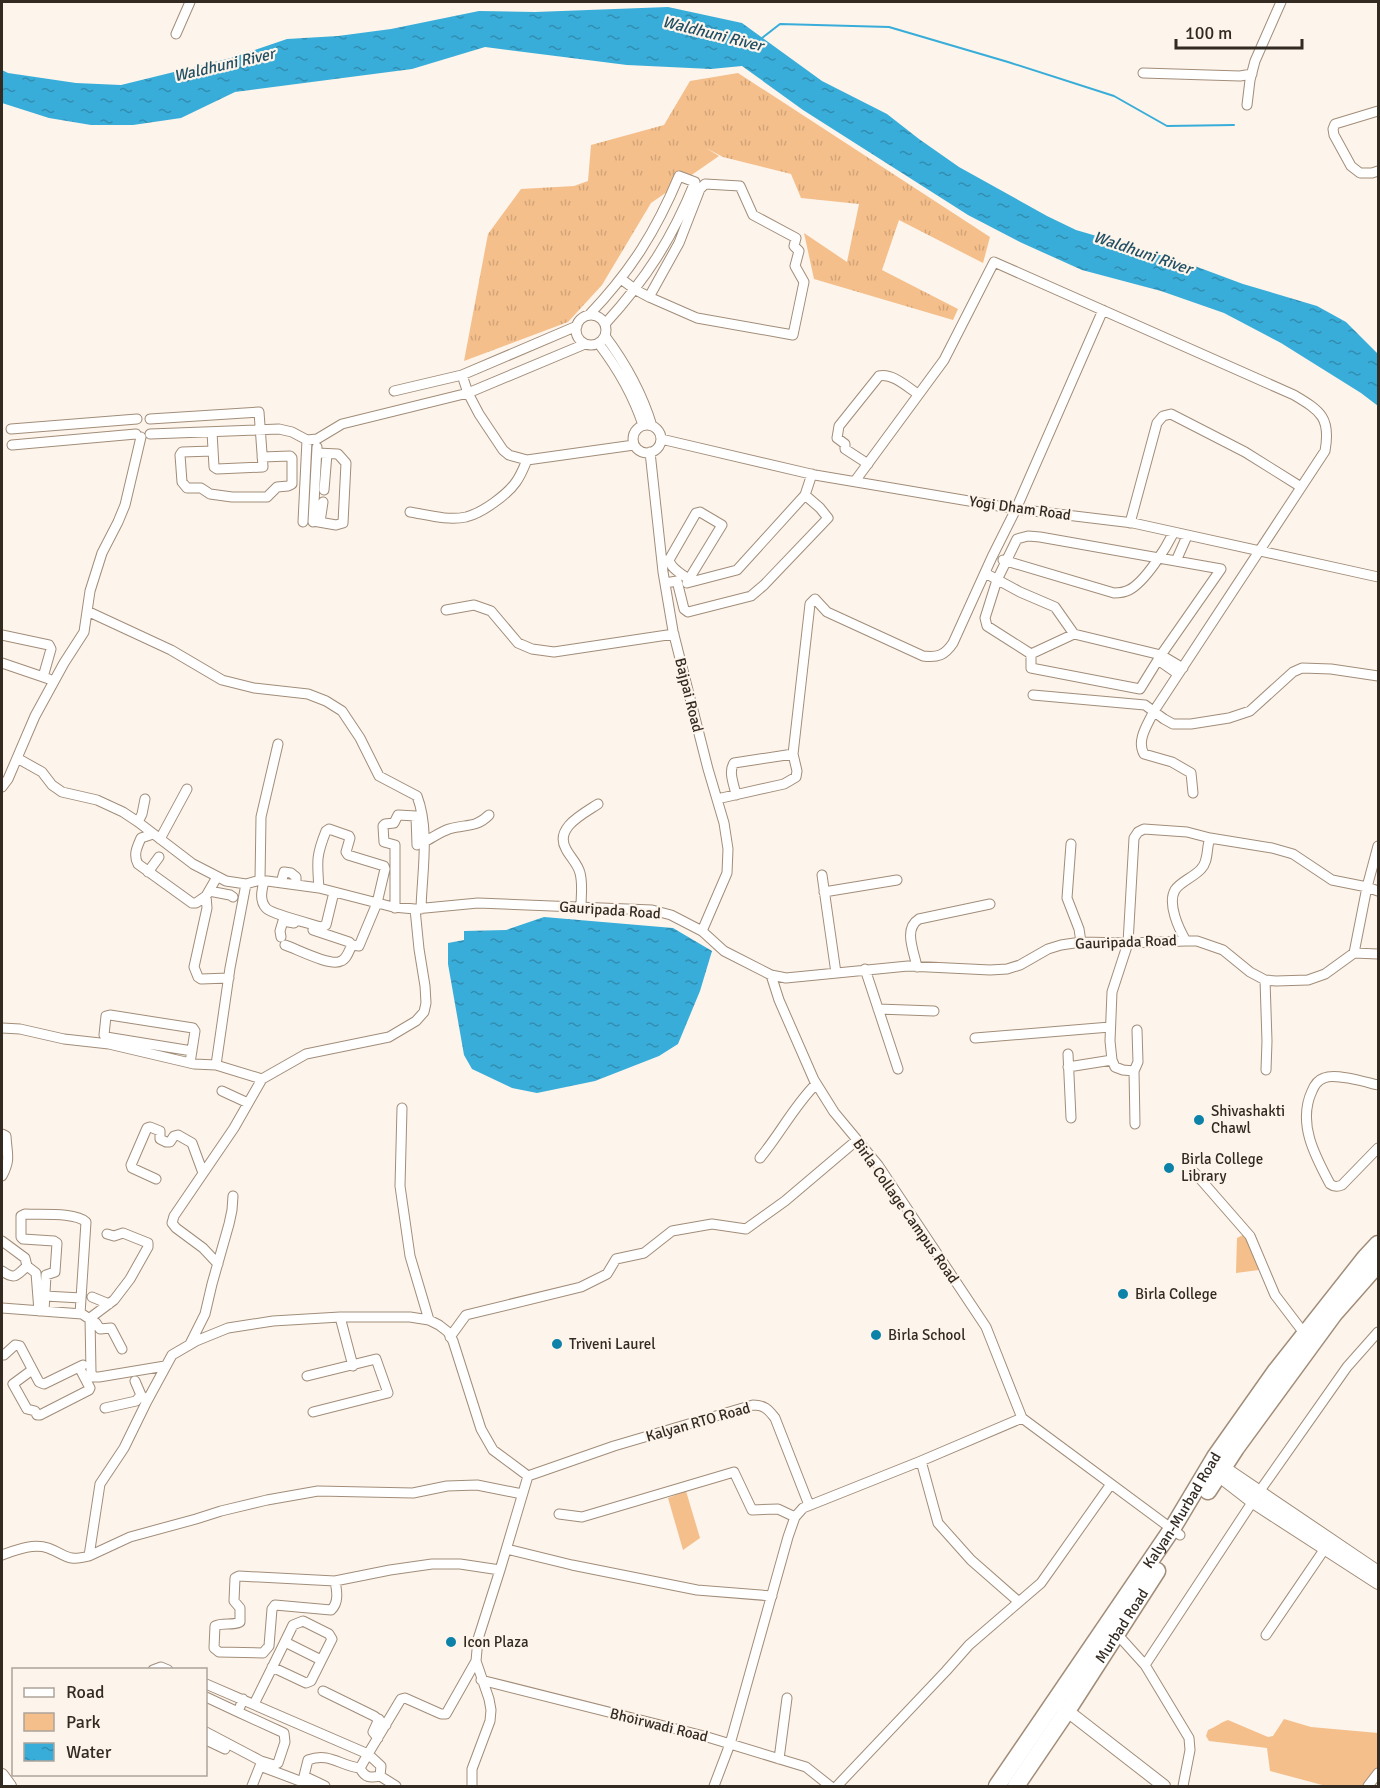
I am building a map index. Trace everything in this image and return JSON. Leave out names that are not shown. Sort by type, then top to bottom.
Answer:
[{"type":"highway","name":"Kalyan-Murbad Road","points":[[998,1786],[1059,1710],[1176,1532],[1275,1372],[1309,1339],[1365,1258],[1378,1244]]},
{"type":"highway","points":[[1309,1339],[1378,1264]]},
{"type":"highway","name":"Murbad Road","points":[[1016,1786],[1059,1710],[1117,1634],[1176,1532]]},
{"type":"street","points":[[176,34],[190,2]]},
{"type":"street","points":[[1247,105],[1252,74],[1281,2]]},
{"type":"street","points":[[1143,73],[1240,76],[1252,74]]},
{"type":"street","points":[[1378,111],[1335,124],[1333,129],[1351,165],[1360,173],[1378,171]]},
{"type":"street","points":[[679,176],[695,182],[666,245],[636,290],[605,324],[602,340],[592,346],[581,342],[577,335],[577,326],[581,319],[589,315],[621,279],[651,236],[679,176]]},
{"type":"street","points":[[621,279],[636,290],[650,297],[697,318],[793,335],[804,282],[795,266],[799,251],[794,246],[796,238],[753,215],[740,186],[705,184],[700,189],[679,243],[650,297]]},
{"type":"street","points":[[855,481],[944,360],[994,262],[1294,395],[1315,407],[1326,424],[1325,451],[1154,711],[1140,741],[1144,754],[1172,762],[1191,773],[1193,793]]},
{"type":"street","points":[[717,799],[784,784],[796,777],[793,754],[810,604],[815,599],[827,612],[923,656],[935,657],[947,652],[1016,509],[1103,310]]},
{"type":"street","points":[[589,315],[599,317],[605,324]]},
{"type":"street","points":[[394,391],[462,375],[577,326]]},
{"type":"street","points":[[602,340],[629,370],[643,398],[647,426]]},
{"type":"street","points":[[12,446],[142,435],[279,429],[312,439],[342,424],[468,393],[585,344]]},
{"type":"street","points":[[462,375],[468,393],[503,450],[509,455],[527,460],[634,445]]},
{"type":"street","points":[[868,464],[845,449],[845,444],[837,438],[839,426],[879,376],[891,377],[918,394]]},
{"type":"street","points":[[11,429],[143,417],[150,419],[259,412],[263,467],[217,469],[214,467],[212,432]]},
{"type":"street","points":[[1130,523],[1157,423],[1163,416],[1171,414],[1245,452],[1301,487]]},
{"type":"street","points":[[137,419],[133,425],[142,435]]},
{"type":"street","points":[[2,787],[8,780],[35,716],[54,680],[84,632],[90,591],[102,553],[125,505],[142,435],[153,428],[150,419]]},
{"type":"street","points":[[647,426],[658,431],[661,439],[658,448],[650,453],[640,452],[633,440],[635,431],[647,426]]},
{"type":"street","points":[[310,478],[316,453],[312,439]]},
{"type":"street","points":[[312,439],[310,478],[312,522]]},
{"type":"street","name":"Yogi Dham Road","points":[[661,439],[812,474],[1016,509],[1130,523],[1378,577]]},
{"type":"street","points":[[213,451],[182,452],[180,455],[182,482],[187,488],[201,488],[210,494],[232,497],[267,497],[277,487],[292,484],[292,458],[290,456],[262,457]]},
{"type":"street","points":[[312,522],[336,525],[343,523],[346,463],[338,454],[316,453]]},
{"type":"street","name":"Bajpai Road","points":[[650,453],[665,583],[674,634],[724,823],[728,849],[727,873],[702,931]]},
{"type":"street","points":[[324,490],[327,454]]},
{"type":"street","points":[[410,512],[444,518],[465,517],[479,512],[516,483],[527,460]]},
{"type":"street","points":[[679,585],[690,580],[737,570],[805,495],[812,474]]},
{"type":"street","points":[[665,583],[677,581],[684,609],[688,612],[751,596],[826,522],[827,515],[805,495]]},
{"type":"street","points":[[312,522],[323,501]]},
{"type":"street","points":[[700,512],[722,525],[690,580],[671,566],[669,560],[696,513],[700,512]]},
{"type":"street","points":[[992,557],[1114,594],[1128,590],[1137,584],[1160,558],[1174,532]]},
{"type":"street","points":[[1028,536],[1040,537],[1221,569],[1140,689],[1031,668],[1031,654],[987,626],[985,618],[997,580],[1017,539],[1028,536]]},
{"type":"street","points":[[1176,561],[1187,536]]},
{"type":"street","points":[[985,573],[1055,607],[1074,634],[1160,658],[1180,671]]},
{"type":"street","points":[[446,610],[474,605],[491,611],[518,643],[532,649],[554,652],[674,634]]},
{"type":"street","points":[[87,611],[171,650],[222,680],[254,688],[308,694],[326,701],[342,711],[360,738],[379,776],[417,796],[421,807],[418,909],[426,1003],[424,1012],[417,1021],[389,1037],[306,1054],[262,1079],[234,1128],[174,1216],[172,1223],[203,1248],[218,1264]]},
{"type":"street","points":[[1031,654],[1074,634]]},
{"type":"street","points":[[2,635],[49,645],[51,649],[43,677]]},
{"type":"street","points":[[2,663],[54,680]]},
{"type":"street","points":[[1033,695],[1145,705],[1173,724],[1191,724],[1229,718],[1250,711],[1293,672],[1302,668],[1331,669],[1378,676]]},
{"type":"street","points":[[278,744],[261,817],[262,901],[269,911],[321,927],[326,925],[334,892]]},
{"type":"street","points":[[736,795],[731,771],[734,763],[793,754]]},
{"type":"street","name":"Gauripada Road","points":[[17,758],[42,772],[52,785],[62,792],[97,800],[141,821],[156,837],[193,864],[226,881],[246,884],[262,880],[319,888],[395,908],[418,909],[478,903],[652,910],[671,915],[702,931],[724,951],[771,975],[786,978],[865,969],[917,967],[1006,969],[1020,965],[1048,949],[1081,942],[1197,941],[1223,950],[1250,972],[1265,980]]},
{"type":"street","points":[[187,789],[156,837],[141,838],[135,854],[138,864],[192,903],[196,903],[208,893],[217,877]]},
{"type":"street","points":[[141,821],[144,799]]},
{"type":"street","points":[[581,906],[580,871],[565,848],[563,840],[565,830],[576,819],[598,804]]},
{"type":"street","points":[[395,908],[395,845],[384,842],[383,826],[394,823],[398,815],[416,816],[420,844]]},
{"type":"street","points":[[420,844],[447,830],[475,826],[489,815]]},
{"type":"street","points":[[319,888],[318,852],[326,831],[329,829],[349,836],[346,852],[348,855],[384,866],[378,903],[359,946],[285,920],[280,931],[283,941],[331,963],[340,962],[346,958],[352,945]]},
{"type":"street","points":[[1134,1071],[1123,1070],[1115,1066],[1112,1060],[1110,1027],[1112,992],[1128,943],[1132,846],[1138,832],[1159,830],[1187,832],[1272,848],[1293,854],[1332,880],[1378,891]]},
{"type":"street","points":[[1186,941],[1177,926],[1173,898],[1175,890],[1202,869],[1206,861],[1210,838]]},
{"type":"street","points":[[1071,844],[1067,898],[1079,929],[1081,942]]},
{"type":"street","points":[[1354,953],[1378,846]]},
{"type":"street","points":[[148,872],[159,857]]},
{"type":"street","points":[[822,875],[836,973]]},
{"type":"street","points":[[824,892],[897,880]]},
{"type":"street","points":[[216,1065],[246,884]]},
{"type":"street","points":[[208,893],[233,897]]},
{"type":"street","points":[[208,893],[207,908],[194,967],[201,979],[229,978]]},
{"type":"street","points":[[917,967],[910,933],[914,923],[919,919],[990,904]]},
{"type":"street","points":[[1266,1070],[1265,980],[1308,980],[1325,974],[1354,953],[1378,954]]},
{"type":"street","points":[[865,969],[898,1068]]},
{"type":"street","name":"Birla Collage Campus Road","points":[[771,975],[783,1010],[816,1084],[834,1112],[878,1165],[986,1327],[1022,1418]]},
{"type":"street","points":[[878,1009],[934,1011]]},
{"type":"street","points":[[190,1063],[192,1051],[195,1031],[193,1028],[106,1016],[104,1035],[106,1037],[192,1051]]},
{"type":"street","points":[[975,1038],[1110,1027]]},
{"type":"street","points":[[2,1028],[110,1044],[190,1063],[216,1065],[262,1079]]},
{"type":"street","points":[[1135,1124],[1134,1071],[1138,1062],[1137,1030]]},
{"type":"street","points":[[1068,1054],[1071,1118]]},
{"type":"street","points":[[1068,1067],[1112,1060]]},
{"type":"street","points":[[1378,1085],[1333,1076],[1319,1080],[1309,1098],[1307,1130],[1316,1158],[1332,1185],[1342,1185],[1378,1148]]},
{"type":"street","points":[[760,1158],[803,1097],[816,1084]]},
{"type":"street","points":[[222,1091],[248,1103]]},
{"type":"street","points":[[402,1108],[400,1186],[410,1256],[429,1320]]},
{"type":"street","points":[[156,1179],[132,1168],[131,1165],[147,1128],[150,1127],[160,1131],[160,1139],[166,1142],[170,1142],[178,1135],[192,1143],[203,1173]]},
{"type":"street","points":[[2,1134],[6,1136],[9,1159],[2,1176]]},
{"type":"street","points":[[450,1337],[466,1315],[581,1287],[608,1274],[616,1259],[644,1253],[672,1231],[712,1224],[747,1229],[785,1201],[857,1140]]},
{"type":"street","points":[[1195,1173],[1250,1236],[1275,1296],[1309,1339]]},
{"type":"street","points":[[190,1344],[205,1314],[231,1217],[233,1196]]},
{"type":"street","points":[[41,1311],[45,1296],[46,1275],[55,1272],[57,1243],[23,1239],[21,1237],[21,1216],[25,1214],[74,1216],[86,1222],[80,1314]]},
{"type":"street","points":[[90,1318],[114,1300],[130,1279],[148,1247],[148,1243],[123,1233],[114,1236],[106,1234]]},
{"type":"street","points":[[2,1241],[25,1258],[27,1266],[36,1273],[41,1311]]},
{"type":"street","points":[[2,1271],[10,1277],[16,1276],[27,1266]]},
{"type":"street","points":[[45,1296],[81,1298]]},
{"type":"street","points":[[92,1297],[109,1304]]},
{"type":"street","points":[[2,1308],[80,1314],[90,1318],[98,1331],[111,1328],[122,1349]]},
{"type":"street","points":[[340,1317],[352,1366]]},
{"type":"street","points":[[89,1556],[100,1484],[124,1448],[144,1398],[172,1355],[190,1344],[228,1328],[254,1323],[340,1317],[410,1317],[429,1320],[439,1325],[453,1341],[486,1439],[493,1450],[528,1476],[478,1639],[476,1661],[489,1699],[490,1721],[472,1769],[472,1786]]},
{"type":"street","points":[[90,1318],[90,1362],[93,1377],[165,1366]]},
{"type":"street","points":[[1145,1665],[1256,1497],[1347,1367],[1378,1332]]},
{"type":"street","points":[[2,1354],[4,1355],[15,1345],[20,1346],[39,1382],[44,1384],[90,1362]]},
{"type":"street","points":[[307,1376],[376,1359],[388,1393],[313,1412]]},
{"type":"street","points":[[32,1370],[13,1384],[27,1409],[40,1415],[89,1390],[79,1367]]},
{"type":"street","points":[[135,1381],[144,1398]]},
{"type":"street","points":[[105,1408],[144,1398]]},
{"type":"street","name":"Kalyan RTO Road","points":[[528,1476],[614,1446],[753,1405],[760,1405],[768,1408],[775,1418],[809,1505]]},
{"type":"street","points":[[714,1786],[730,1744],[795,1517],[803,1508],[1022,1418],[1176,1532]]},
{"type":"street","points":[[921,1461],[938,1523],[971,1560],[1019,1602]]},
{"type":"street","points":[[1216,1468],[1328,1544],[1378,1572]]},
{"type":"street","points":[[558,1514],[582,1517],[734,1472],[752,1510],[778,1509],[795,1517]]},
{"type":"street","points":[[837,1786],[969,1645],[1041,1583],[1111,1484]]},
{"type":"street","points":[[2,1555],[26,1547],[39,1547],[76,1559],[107,1549],[125,1539],[221,1511],[318,1491],[413,1493],[447,1486],[477,1485],[522,1494]]},
{"type":"street","points":[[1328,1544],[1378,1583]]},
{"type":"street","points":[[1266,1635],[1328,1544]]},
{"type":"street","points":[[507,1549],[572,1565],[697,1590],[772,1596]]},
{"type":"street","points":[[334,1581],[337,1591],[335,1606],[331,1610],[275,1605],[272,1610],[269,1646],[263,1653],[219,1652],[214,1648],[215,1626],[240,1622],[240,1608],[234,1601],[234,1578],[239,1576],[334,1581],[432,1564],[460,1564],[500,1570]]},
{"type":"street","points":[[254,1704],[272,1667],[285,1642],[293,1625],[303,1621],[329,1634],[332,1639],[311,1681],[306,1683],[272,1667]]},
{"type":"street","points":[[1117,1634],[1145,1665],[1189,1737],[1190,1750],[1183,1786]]},
{"type":"street","points":[[285,1642],[321,1660]]},
{"type":"street","points":[[360,1768],[378,1738],[383,1722],[401,1699],[405,1698],[441,1714],[446,1714],[476,1661]]},
{"type":"street","name":"Bhoirwadi Road","points":[[481,1680],[704,1736],[806,1767],[830,1786]]},
{"type":"street","points":[[207,1684],[369,1754],[381,1766],[380,1776]]},
{"type":"street","points":[[323,1691],[383,1722]]},
{"type":"street","points":[[207,1697],[284,1733],[283,1751],[278,1763],[274,1765],[261,1761],[207,1733]]},
{"type":"street","points":[[779,1759],[787,1698]]},
{"type":"street","points":[[238,1712],[243,1699]]},
{"type":"street","points":[[1059,1710],[1153,1786]]},
{"type":"street","points":[[1059,1710],[1164,1786]]},
{"type":"street","points":[[273,1728],[279,1715]]},
{"type":"street","points":[[207,1740],[260,1766],[313,1786]]},
{"type":"street","points":[[325,1786],[304,1776],[308,1760],[331,1758],[360,1768],[370,1778],[380,1776],[396,1786]]},
{"type":"street","points":[[252,1786],[260,1766]]},
{"type":"street","points":[[1368,1786],[1378,1773]]},
{"type":"street","points":[[2,1775],[10,1786]]},
{"type":"green space","points":[[738,73],[990,237],[983,263],[899,220],[882,270],[958,309],[953,320],[814,279],[804,233],[847,262],[859,204],[801,198],[791,174],[723,157],[706,148],[719,156],[651,203],[602,285],[568,322],[464,361],[488,234],[521,189],[574,186],[588,181],[591,145],[664,125],[690,81]]},
{"type":"green space","points":[[1245,1234],[1259,1270],[1236,1273],[1237,1238]]},
{"type":"green space","points":[[686,1491],[700,1538],[683,1550],[668,1498]]},
{"type":"green space","points":[[1284,1719],[1311,1727],[1378,1733],[1378,1769],[1366,1786],[1326,1786],[1270,1771],[1267,1748],[1209,1741],[1206,1736],[1208,1730],[1228,1720],[1268,1737],[1273,1736]]},
{"type":"water","name":"Waldhuni River","points":[[668,7],[742,23],[822,81],[887,114],[959,167],[1076,230],[1317,306],[1346,322],[1378,354],[1378,406],[1281,343],[1224,313],[1161,291],[1082,270],[968,215],[803,110],[742,66],[711,69],[627,65],[485,47],[412,69],[235,92],[181,118],[133,125],[91,125],[49,118],[2,103],[2,70],[8,73],[76,83],[121,85],[231,58],[287,39],[338,36],[391,29],[479,11],[535,12]]},
{"type":"water","points":[[544,917],[673,928],[712,951],[700,991],[678,1044],[659,1056],[595,1081],[537,1093],[512,1088],[472,1069],[464,1055],[448,964],[448,943],[464,940],[464,931],[506,930]]},
{"type":"waterway","name":"Waldhuni River","points":[[762,38],[780,24],[889,27],[1114,96],[1167,126],[1234,125]]},
{"type":"place","name":"Shivashakti Chawl","points":[[1199,1120]]},
{"type":"place","name":"Birla College Library","points":[[1169,1168]]},
{"type":"place","name":"Birla College","points":[[1123,1294]]},
{"type":"place","name":"Birla School","points":[[876,1335]]},
{"type":"place","name":"Triveni Laurel","points":[[557,1344]]},
{"type":"place","name":"Icon Plaza","points":[[451,1642]]}]
